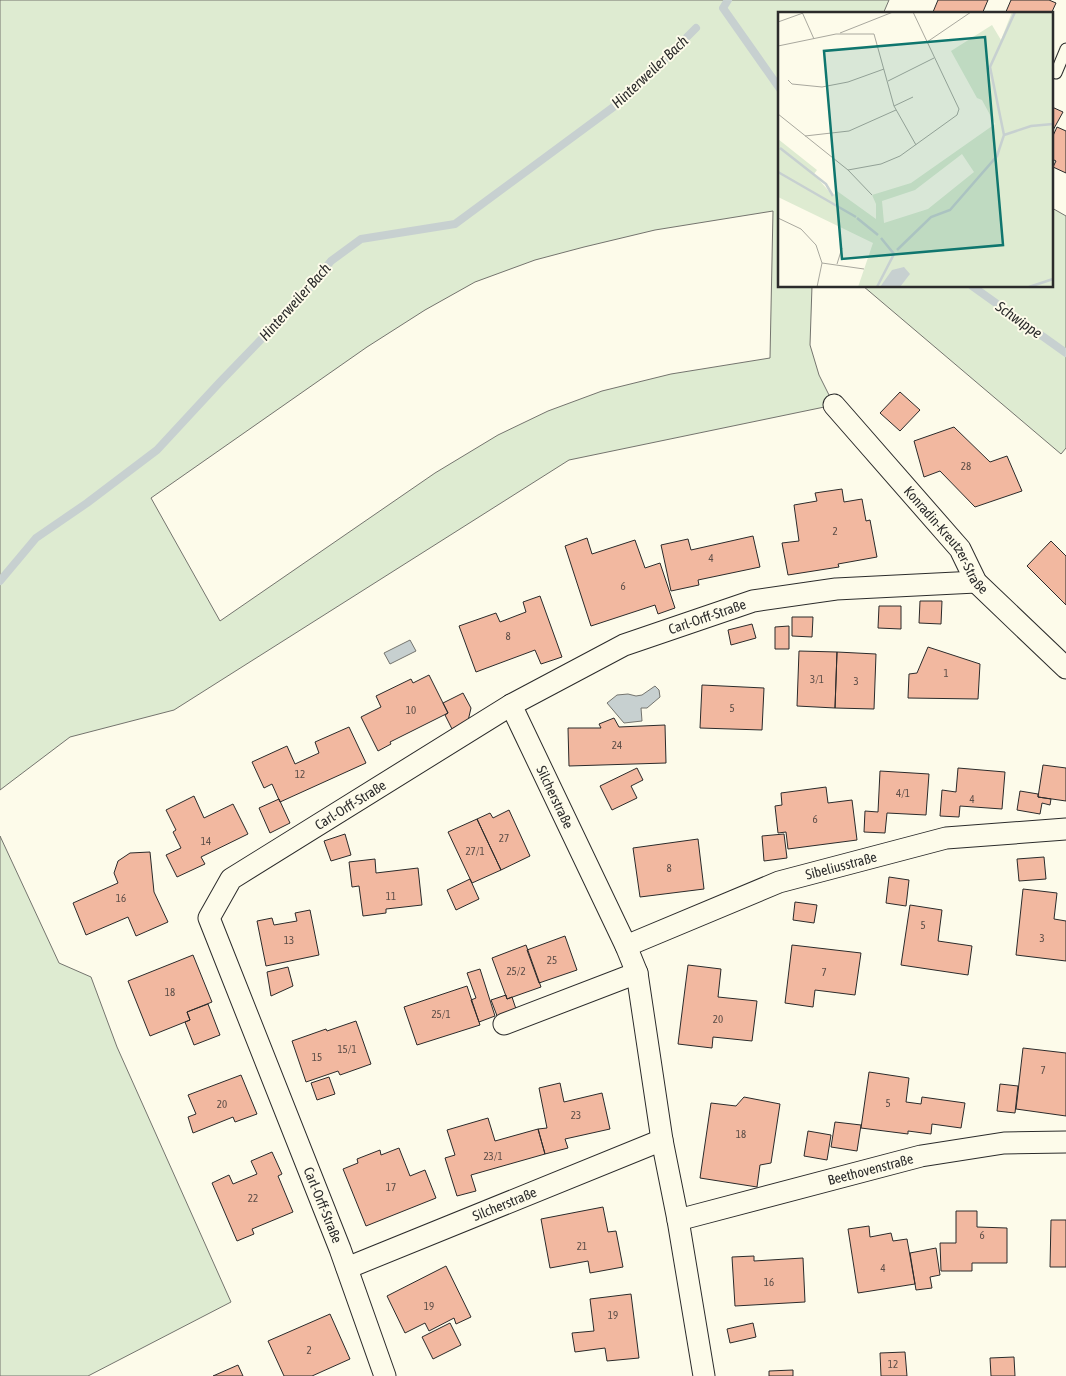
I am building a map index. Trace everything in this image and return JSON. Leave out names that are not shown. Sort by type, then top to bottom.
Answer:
[{"type":"street","name":"Konradin-Kreutzer-Straße","points":[[834,405],[960,549],[976,582],[1066,668]]},
{"type":"street","name":"Carl-Orff-Straße","points":[[383,1375],[347,1268],[209,918],[231,879],[512,705],[624,645],[753,601],[836,589],[976,582]]},
{"type":"street","name":"Silcherstraße","points":[[512,705],[637,973],[662,1140],[678,1220],[704,1376]]},
{"type":"street","name":"Sibeliusstraße","points":[[626,946],[779,882],[946,838],[1066,828]]},
{"type":"street","points":[[504,1024],[637,973]]},
{"type":"street","name":"Silcherstraße","points":[[347,1268],[662,1140]]},
{"type":"street","name":"Beethovenstraße","points":[[678,1220],[921,1156],[1004,1143],[1066,1142]]},
{"type":"lane","points":[[1056,73],[1066,48]]},
{"type":"green space","points":[[0,0],[889,0],[884,12],[778,12],[778,288],[812,288],[810,345],[819,375],[834,405],[569,460],[174,710],[70,737],[0,790]],"holes":[[[773,211],[770,358],[671,374],[602,391],[548,411],[498,435],[435,473],[220,621],[151,498],[367,347],[425,310],[475,282],[535,260],[655,230]]]},
{"type":"green space","points":[[1054,209],[1066,216],[1066,448],[1061,454],[865,288],[1054,288]]},
{"type":"green space","points":[[0,836],[59,963],[91,977],[117,1047],[231,1302],[88,1376],[0,1376]]},
{"type":"shaded area","points":[[410,640],[416,651],[390,664],[384,653]]},
{"type":"shaded area","points":[[655,686],[659,690],[660,697],[647,708],[641,708],[642,721],[624,723],[607,703],[617,695],[642,695]]},
{"type":"building","points":[[938,0],[988,0],[983,12],[933,12]]},
{"type":"building","points":[[1011,0],[1049,0],[1056,3],[1052,12],[1006,12]]},
{"type":"building","points":[[1054,108],[1063,112],[1054,128]]},
{"type":"building","points":[[1057,127],[1066,131],[1066,173],[1054,167],[1056,161],[1054,160],[1054,134]]},
{"type":"building","points":[[900,392],[920,410],[900,431],[880,413]]},
{"type":"building","points":[[954,427],[990,462],[1007,456],[1022,491],[975,507],[940,471],[924,477],[914,441]]},
{"type":"building","points":[[842,489],[844,502],[862,499],[866,521],[870,520],[877,557],[838,564],[839,567],[788,575],[782,543],[799,541],[794,505],[817,501],[815,493]]},
{"type":"building","points":[[753,536],[760,567],[698,580],[699,585],[671,591],[661,545],[688,539],[691,550]]},
{"type":"building","points":[[587,538],[592,554],[635,540],[645,568],[660,563],[675,608],[658,614],[655,605],[591,626],[565,546]]},
{"type":"building","points":[[1051,541],[1066,556],[1066,605],[1027,566]]},
{"type":"building","points":[[540,596],[562,657],[541,664],[535,650],[476,672],[459,626],[496,613],[500,622],[526,612],[523,602]]},
{"type":"building","points":[[920,601],[942,601],[941,624],[919,623]]},
{"type":"building","points":[[879,606],[901,606],[901,629],[878,628]]},
{"type":"building","points":[[792,617],[813,617],[812,637],[792,636]]},
{"type":"building","points":[[752,624],[756,638],[731,645],[728,630]]},
{"type":"building","points":[[789,626],[789,649],[775,649],[775,627]]},
{"type":"building","points":[[928,647],[980,664],[978,699],[908,698],[909,674],[917,673]]},
{"type":"building","points":[[799,651],[837,652],[835,708],[797,706]]},
{"type":"building","points":[[837,652],[876,654],[874,709],[835,708]]},
{"type":"building","points":[[429,675],[448,713],[390,742],[391,744],[378,751],[361,717],[381,707],[376,696],[411,679],[413,683]]},
{"type":"building","points":[[702,685],[764,688],[762,730],[700,728]]},
{"type":"building","points":[[463,693],[471,708],[468,721],[452,729],[445,715],[448,713],[443,703]]},
{"type":"building","points":[[614,718],[619,727],[665,725],[666,763],[569,766],[568,728],[601,728],[599,724]]},
{"type":"building","points":[[349,727],[366,763],[280,802],[272,784],[264,788],[252,762],[287,746],[295,764],[319,753],[315,742]]},
{"type":"building","points":[[1043,765],[1066,768],[1066,801],[1038,797]]},
{"type":"building","points":[[637,768],[643,780],[631,786],[637,798],[612,810],[600,786]]},
{"type":"building","points":[[958,768],[1005,772],[1002,809],[960,806],[959,817],[940,816],[942,790],[956,792]]},
{"type":"building","points":[[880,771],[929,774],[926,815],[887,813],[885,833],[864,832],[865,811],[878,812]]},
{"type":"building","points":[[826,787],[828,803],[852,800],[857,840],[788,849],[786,832],[778,833],[775,806],[782,805],[781,793]]},
{"type":"building","points":[[1020,791],[1038,794],[1038,797],[1051,799],[1050,805],[1042,803],[1040,814],[1017,810]]},
{"type":"building","points":[[194,796],[204,818],[233,804],[248,834],[201,857],[205,864],[177,877],[166,855],[181,848],[173,832],[176,830],[166,810]]},
{"type":"building","points":[[279,799],[290,823],[270,833],[259,808]]},
{"type":"building","points":[[509,810],[530,856],[501,870],[477,819],[490,813],[493,818]]},
{"type":"building","points":[[477,819],[501,870],[472,883],[448,832]]},
{"type":"building","points":[[345,834],[351,855],[331,861],[324,841]]},
{"type":"building","points":[[784,834],[787,858],[764,861],[762,836]]},
{"type":"building","points":[[698,839],[704,889],[640,897],[633,848]]},
{"type":"building","points":[[150,852],[154,892],[168,922],[136,936],[128,917],[86,935],[73,903],[118,883],[114,873],[118,861],[130,853]]},
{"type":"building","points":[[1044,857],[1046,879],[1019,881],[1017,859]]},
{"type":"building","points":[[375,859],[376,873],[418,868],[422,905],[386,909],[386,913],[363,916],[359,886],[352,887],[349,862]]},
{"type":"building","points":[[889,877],[909,880],[906,906],[886,903]]},
{"type":"building","points":[[470,879],[479,899],[456,910],[447,890]]},
{"type":"building","points":[[1023,889],[1057,893],[1054,919],[1066,921],[1066,961],[1016,955]]},
{"type":"building","points":[[795,902],[817,905],[814,923],[793,920]]},
{"type":"building","points":[[910,905],[942,910],[938,941],[972,946],[968,975],[901,965]]},
{"type":"building","points":[[310,910],[319,955],[266,966],[257,921],[272,918],[274,925],[297,921],[295,913]]},
{"type":"building","points":[[565,936],[577,970],[539,983],[527,950]]},
{"type":"building","points":[[526,945],[541,987],[507,999],[492,958]]},
{"type":"building","points":[[792,945],[861,953],[855,995],[815,990],[813,1007],[785,1003]]},
{"type":"building","points":[[193,955],[212,1002],[187,1012],[190,1020],[150,1036],[128,981]]},
{"type":"building","points":[[688,965],[721,969],[718,997],[757,1001],[752,1041],[713,1037],[712,1048],[678,1044]]},
{"type":"building","points":[[288,967],[293,986],[271,996],[267,972]]},
{"type":"building","points":[[480,969],[495,1016],[479,1022],[471,1000],[476,998],[467,973]]},
{"type":"building","points":[[467,986],[480,1025],[417,1045],[404,1007]]},
{"type":"building","points":[[506,995],[507,999],[512,997],[518,1015],[499,1021],[491,1000]]},
{"type":"building","points":[[208,1004],[220,1035],[194,1045],[185,1022],[190,1020],[187,1012]]},
{"type":"building","points":[[356,1021],[371,1064],[340,1075],[338,1071],[306,1082],[292,1041]]},
{"type":"building","points":[[1023,1048],[1066,1053],[1066,1116],[1016,1109]]},
{"type":"building","points":[[869,1072],[909,1078],[906,1102],[921,1104],[922,1097],[965,1103],[961,1128],[932,1124],[931,1134],[908,1131],[908,1134],[861,1128]]},
{"type":"building","points":[[241,1075],[257,1114],[235,1122],[233,1117],[193,1133],[188,1117],[196,1114],[188,1095]]},
{"type":"building","points":[[329,1077],[335,1094],[317,1100],[311,1083]]},
{"type":"building","points":[[560,1083],[564,1102],[602,1093],[610,1129],[565,1139],[568,1148],[545,1154],[538,1129],[547,1128],[539,1088]]},
{"type":"building","points":[[1000,1084],[1018,1086],[1015,1113],[997,1111]]},
{"type":"building","points":[[744,1097],[780,1104],[771,1163],[760,1165],[757,1187],[700,1178],[711,1103],[736,1106]]},
{"type":"building","points":[[488,1118],[495,1141],[538,1129],[545,1154],[471,1175],[476,1191],[457,1196],[445,1158],[455,1155],[447,1130]]},
{"type":"building","points":[[835,1122],[861,1125],[857,1151],[831,1147]]},
{"type":"building","points":[[808,1131],[831,1135],[827,1160],[804,1156]]},
{"type":"building","points":[[399,1148],[410,1176],[425,1170],[436,1198],[366,1226],[343,1169],[358,1163],[357,1159],[380,1150],[381,1155]]},
{"type":"building","points":[[272,1152],[282,1174],[278,1176],[293,1212],[252,1229],[254,1234],[237,1241],[212,1183],[229,1175],[233,1184],[257,1174],[251,1161]]},
{"type":"building","points":[[603,1207],[608,1232],[616,1231],[623,1267],[590,1273],[588,1261],[550,1268],[541,1219]]},
{"type":"building","points":[[956,1211],[977,1211],[977,1227],[1007,1228],[1007,1263],[972,1263],[972,1271],[941,1271],[940,1243],[956,1243]]},
{"type":"building","points":[[1051,1220],[1066,1220],[1066,1267],[1050,1267]]},
{"type":"building","points":[[869,1226],[870,1237],[891,1233],[893,1241],[907,1239],[915,1284],[858,1293],[848,1229]]},
{"type":"building","points":[[936,1248],[940,1275],[930,1277],[932,1288],[916,1290],[910,1253]]},
{"type":"building","points":[[754,1256],[754,1261],[803,1258],[805,1302],[735,1306],[732,1257]]},
{"type":"building","points":[[446,1266],[471,1317],[456,1324],[454,1318],[429,1331],[425,1323],[405,1333],[387,1296]]},
{"type":"building","points":[[631,1294],[639,1358],[607,1361],[605,1348],[575,1352],[572,1333],[594,1331],[590,1299]]},
{"type":"building","points":[[330,1314],[350,1359],[312,1376],[284,1376],[268,1341]]},
{"type":"building","points":[[450,1323],[461,1345],[433,1359],[422,1337]]},
{"type":"building","points":[[753,1323],[756,1337],[730,1343],[727,1329]]},
{"type":"building","points":[[905,1352],[907,1376],[881,1376],[880,1353]]},
{"type":"building","points":[[1014,1357],[1015,1376],[991,1376],[990,1358]]},
{"type":"building","points":[[238,1365],[243,1376],[213,1376]]},
{"type":"building","points":[[793,1370],[793,1376],[769,1376],[769,1371]]},
{"type":"waterway","name":"Schwippe","points":[[728,0],[723,8],[778,86]]},
{"type":"waterway","name":"Hinterweiler Bach","points":[[0,581],[36,538],[87,503],[157,450],[302,297],[331,261],[361,239],[455,224],[627,97],[696,28]]},
{"type":"waterway","name":"Schwippe","points":[[975,288],[1066,353]]}]
